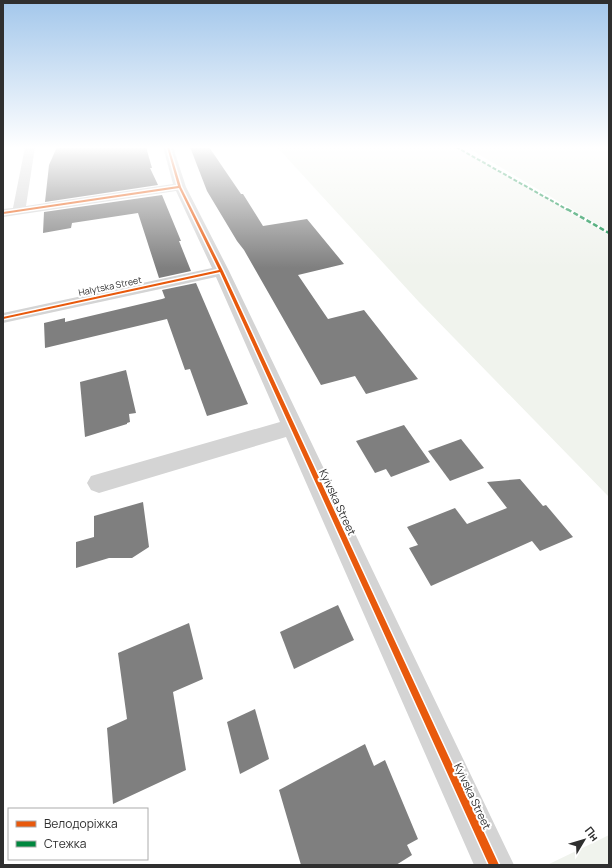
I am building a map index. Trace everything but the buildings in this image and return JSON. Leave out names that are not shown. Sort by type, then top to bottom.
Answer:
[{"type":"street","points":[[19,211],[23,188]]},
{"type":"street","points":[[3,214],[180,188]]},
{"type":"street","name":"Kyivska Street","points":[[180,188],[221,271],[494,865]]},
{"type":"street","name":"Halytska Street","points":[[3,318],[221,271]]},
{"type":"street","points":[[99,483],[293,427]]},
{"type":"shaded area","points":[[314,188],[527,188],[609,235],[609,497],[419,302]]},
{"type":"shaded area","points":[[535,188],[609,188],[609,231]]},
{"type":"shaded area","points":[[609,835],[609,865],[547,865],[601,839]]},
{"type":"marked path","points":[[528,188],[609,233]]},
{"type":"cycle path","points":[[3,213],[177,188]]},
{"type":"cycle path","points":[[180,188],[221,271],[494,865]]},
{"type":"cycle path","points":[[3,318],[221,271]]}]
